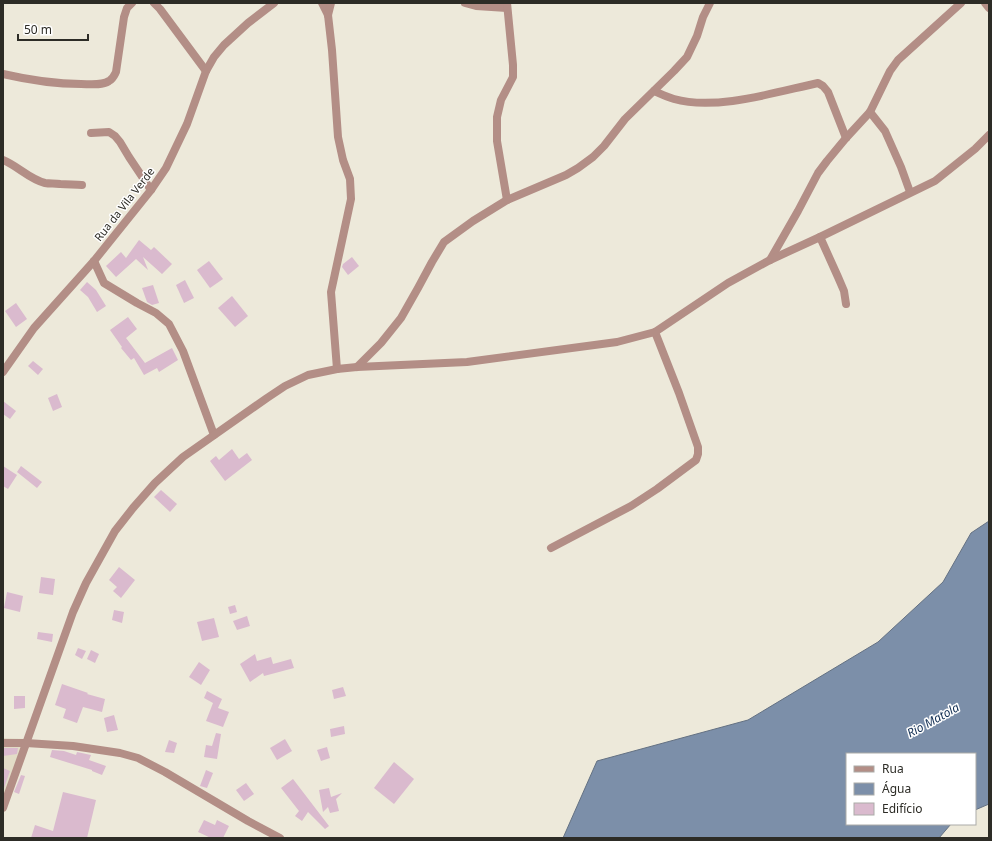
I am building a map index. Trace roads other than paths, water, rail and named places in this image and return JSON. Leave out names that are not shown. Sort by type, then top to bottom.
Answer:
[{"type":"street","points":[[154,3],[206,71]]},
{"type":"street","name":"Rua da Vila Verde","points":[[3,372],[34,328],[94,261],[151,190],[166,168],[187,124],[206,71],[214,57],[224,45],[248,23],[274,3]]},
{"type":"street","points":[[322,3],[328,15],[338,137],[343,160],[350,179],[352,199],[331,292],[337,369]]},
{"type":"street","points":[[328,15],[331,3]]},
{"type":"street","points":[[466,3],[476,6],[507,5],[513,65],[512,77],[501,100],[497,117],[497,141],[507,200]]},
{"type":"street","points":[[356,367],[381,343],[401,318],[444,242],[472,221],[507,200],[566,175],[593,157],[604,146],[625,119],[687,57],[710,3]]},
{"type":"street","points":[[770,260],[818,173],[846,138],[870,112],[890,71],[898,60],[961,3]]},
{"type":"street","points":[[985,3],[989,8]]},
{"type":"street","points":[[3,74],[35,81],[63,84],[107,83],[112,79],[116,72],[127,5]]},
{"type":"street","points":[[654,91],[674,99],[690,102],[728,102],[818,84],[823,86],[828,92],[846,138]]},
{"type":"street","points":[[870,112],[885,131],[910,192]]},
{"type":"street","points":[[91,133],[109,132],[115,136],[151,190]]},
{"type":"street","points":[[4,803],[73,612],[86,583],[115,531],[154,482],[183,457],[267,398],[285,386],[308,375],[337,369],[466,362],[617,342],[655,332],[728,283],[770,260],[935,181],[975,149],[989,135]]},
{"type":"street","points":[[3,160],[44,183],[82,185]]},
{"type":"street","points":[[820,237],[844,291],[846,304]]},
{"type":"street","points":[[94,261],[104,283],[156,313],[168,324],[184,351],[214,435]]},
{"type":"street","points":[[551,548],[631,506],[696,460],[698,447],[655,332]]},
{"type":"street","points":[[3,743],[26,742],[73,746],[138,758],[280,838]]},
{"type":"water","name":"Rio Matola","points":[[989,521],[989,804],[976,810],[976,753],[846,753],[846,825],[950,825],[939,838],[563,838],[597,761],[748,720],[878,642],[943,582],[971,533]]}]
